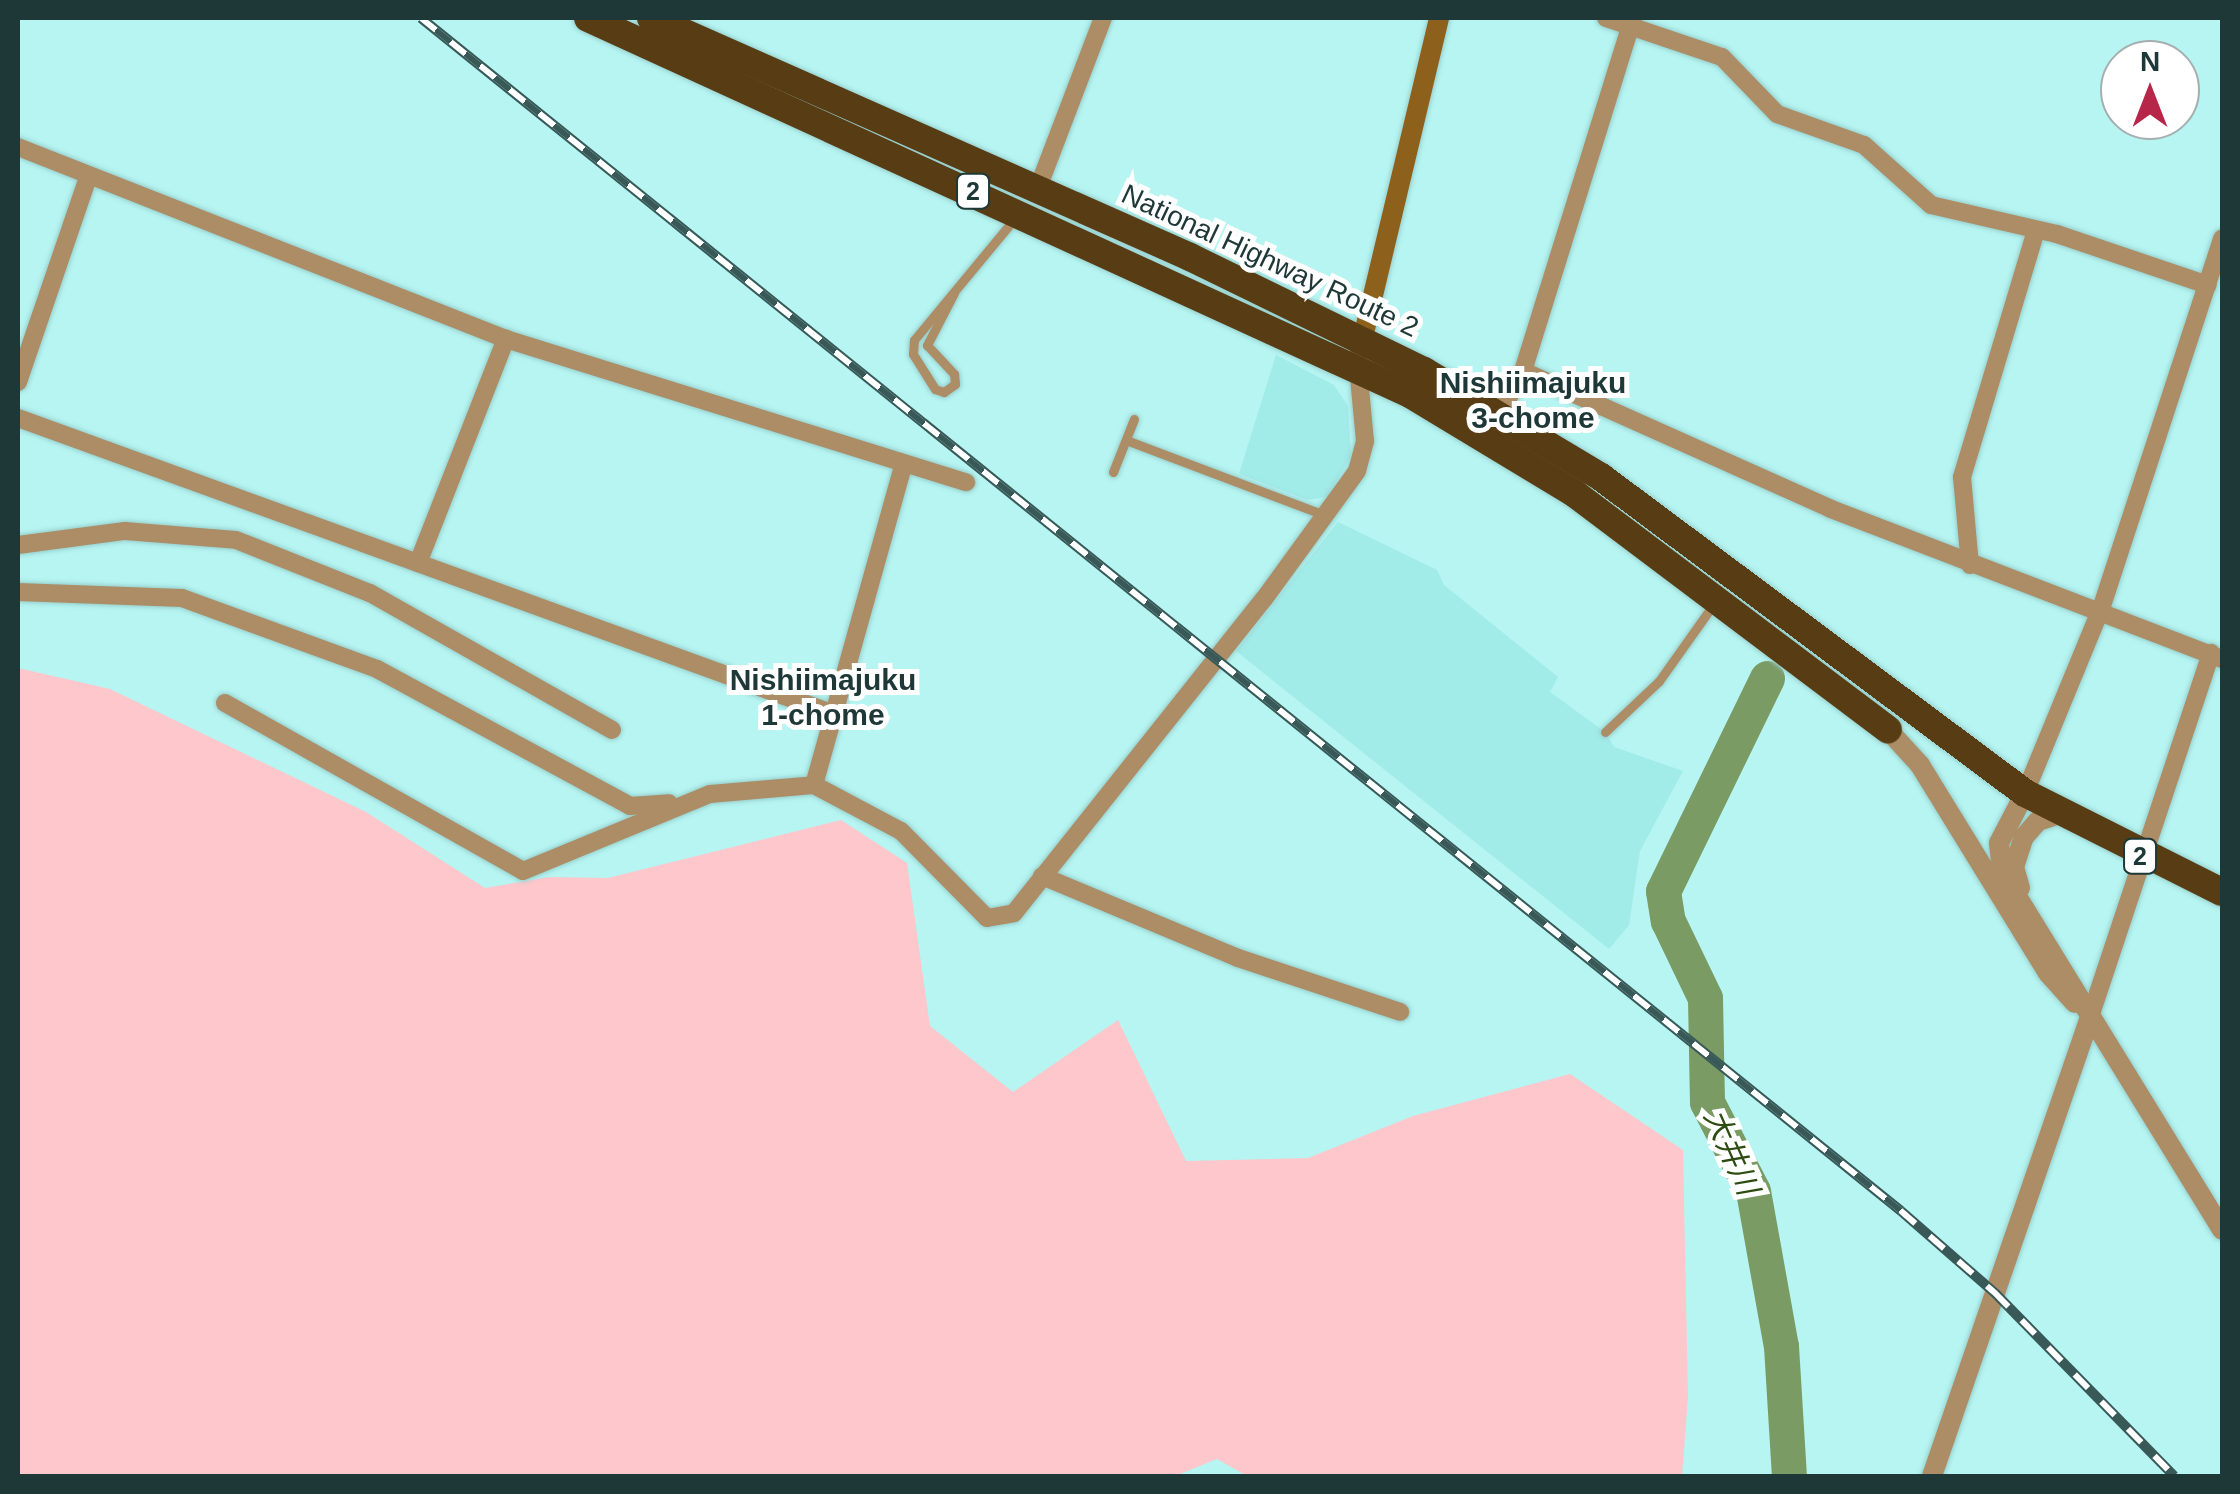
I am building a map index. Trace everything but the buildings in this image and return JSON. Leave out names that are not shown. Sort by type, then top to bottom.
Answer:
[{"type":"highway","name":"2","points":[[588,18],[1358,367],[1526,463],[1717,599],[1888,730]]},
{"type":"highway","name":"National Highway Route 2","points":[[651,18],[1038,188],[1361,336],[1500,413],[1600,478],[2024,793],[2142,857],[2222,892]]},
{"type":"main road","points":[[1358,367],[1361,336],[1439,18]]},
{"type":"street","points":[[1038,188],[1104,18]]},
{"type":"street","points":[[1606,18],[1631,22],[1722,57],[1776,114],[1864,145],[1931,205],[2036,231],[2212,292]]},
{"type":"street","points":[[1500,413],[1523,371],[1631,22]]},
{"type":"street","points":[[18,148],[506,338],[966,482]]},
{"type":"street","points":[[18,382],[88,177]]},
{"type":"street","points":[[1970,565],[1962,477],[2036,231]]},
{"type":"street","points":[[2222,238],[2212,292],[2100,608],[1998,852],[2002,872],[2028,909],[2089,1020],[2222,1230]]},
{"type":"street","points":[[418,563],[506,338]]},
{"type":"street","points":[[18,592],[182,598],[376,669],[630,806],[814,785],[901,831],[987,918],[1014,912],[1326,516],[1356,471],[1365,440],[1358,367]]},
{"type":"street","points":[[1523,371],[1970,565],[2100,608],[2216,656],[2142,857],[1932,1476]]},
{"type":"street","points":[[18,418],[834,714]]},
{"type":"street","points":[[814,785],[904,463]]},
{"type":"street","points":[[18,545],[125,531],[236,540],[370,593],[612,730]]},
{"type":"street","points":[[225,703],[523,871],[687,802]]},
{"type":"street","points":[[1888,730],[1920,766],[2048,973],[2089,1020]]},
{"type":"street","points":[[2028,909],[2016,857],[2031,828],[2059,814]]},
{"type":"street","points":[[1042,876],[1220,951],[1400,1012]]},
{"type":"lane","points":[[954,293],[927,345],[954,374],[955,384],[944,392],[935,389],[912,347],[954,293],[1020,213],[1038,188]]},
{"type":"lane","points":[[1113,472],[1134,419]]},
{"type":"lane","points":[[1126,440],[1326,516]]},
{"type":"lane","points":[[1605,732],[1659,680],[1717,599]]},
{"type":"shaded area","points":[[1276,355],[1334,385],[1348,406],[1351,456],[1327,497],[1307,500],[1239,474]]},
{"type":"shaded area","points":[[1338,522],[1437,570],[1444,585],[1558,677],[1550,692],[1605,732],[1614,747],[1683,771],[1640,851],[1629,925],[1609,949],[1236,651]]},
{"type":"shaded area","points":[[18,668],[110,689],[366,812],[485,888],[549,877],[608,878],[841,820],[907,863],[930,1026],[1013,1092],[1118,1020],[1186,1161],[1308,1158],[1413,1116],[1570,1074],[1683,1150],[1688,1397],[1682,1476],[1247,1476],[1217,1459],[1175,1476],[18,1476]]},
{"type":"waterway","name":"大井川","points":[[1767,678],[1663,891],[1668,921],[1705,998],[1707,1102],[1753,1191],[1781,1346],[1789,1476]]},
{"type":"railway","points":[[421,18],[1901,1211],[1995,1293],[2174,1476]]},
{"type":"district","name":"Nishiimajuku 3-chome","points":[[1533,400]]},
{"type":"district","name":"Nishiimajuku 1-chome","points":[[823,697]]}]
